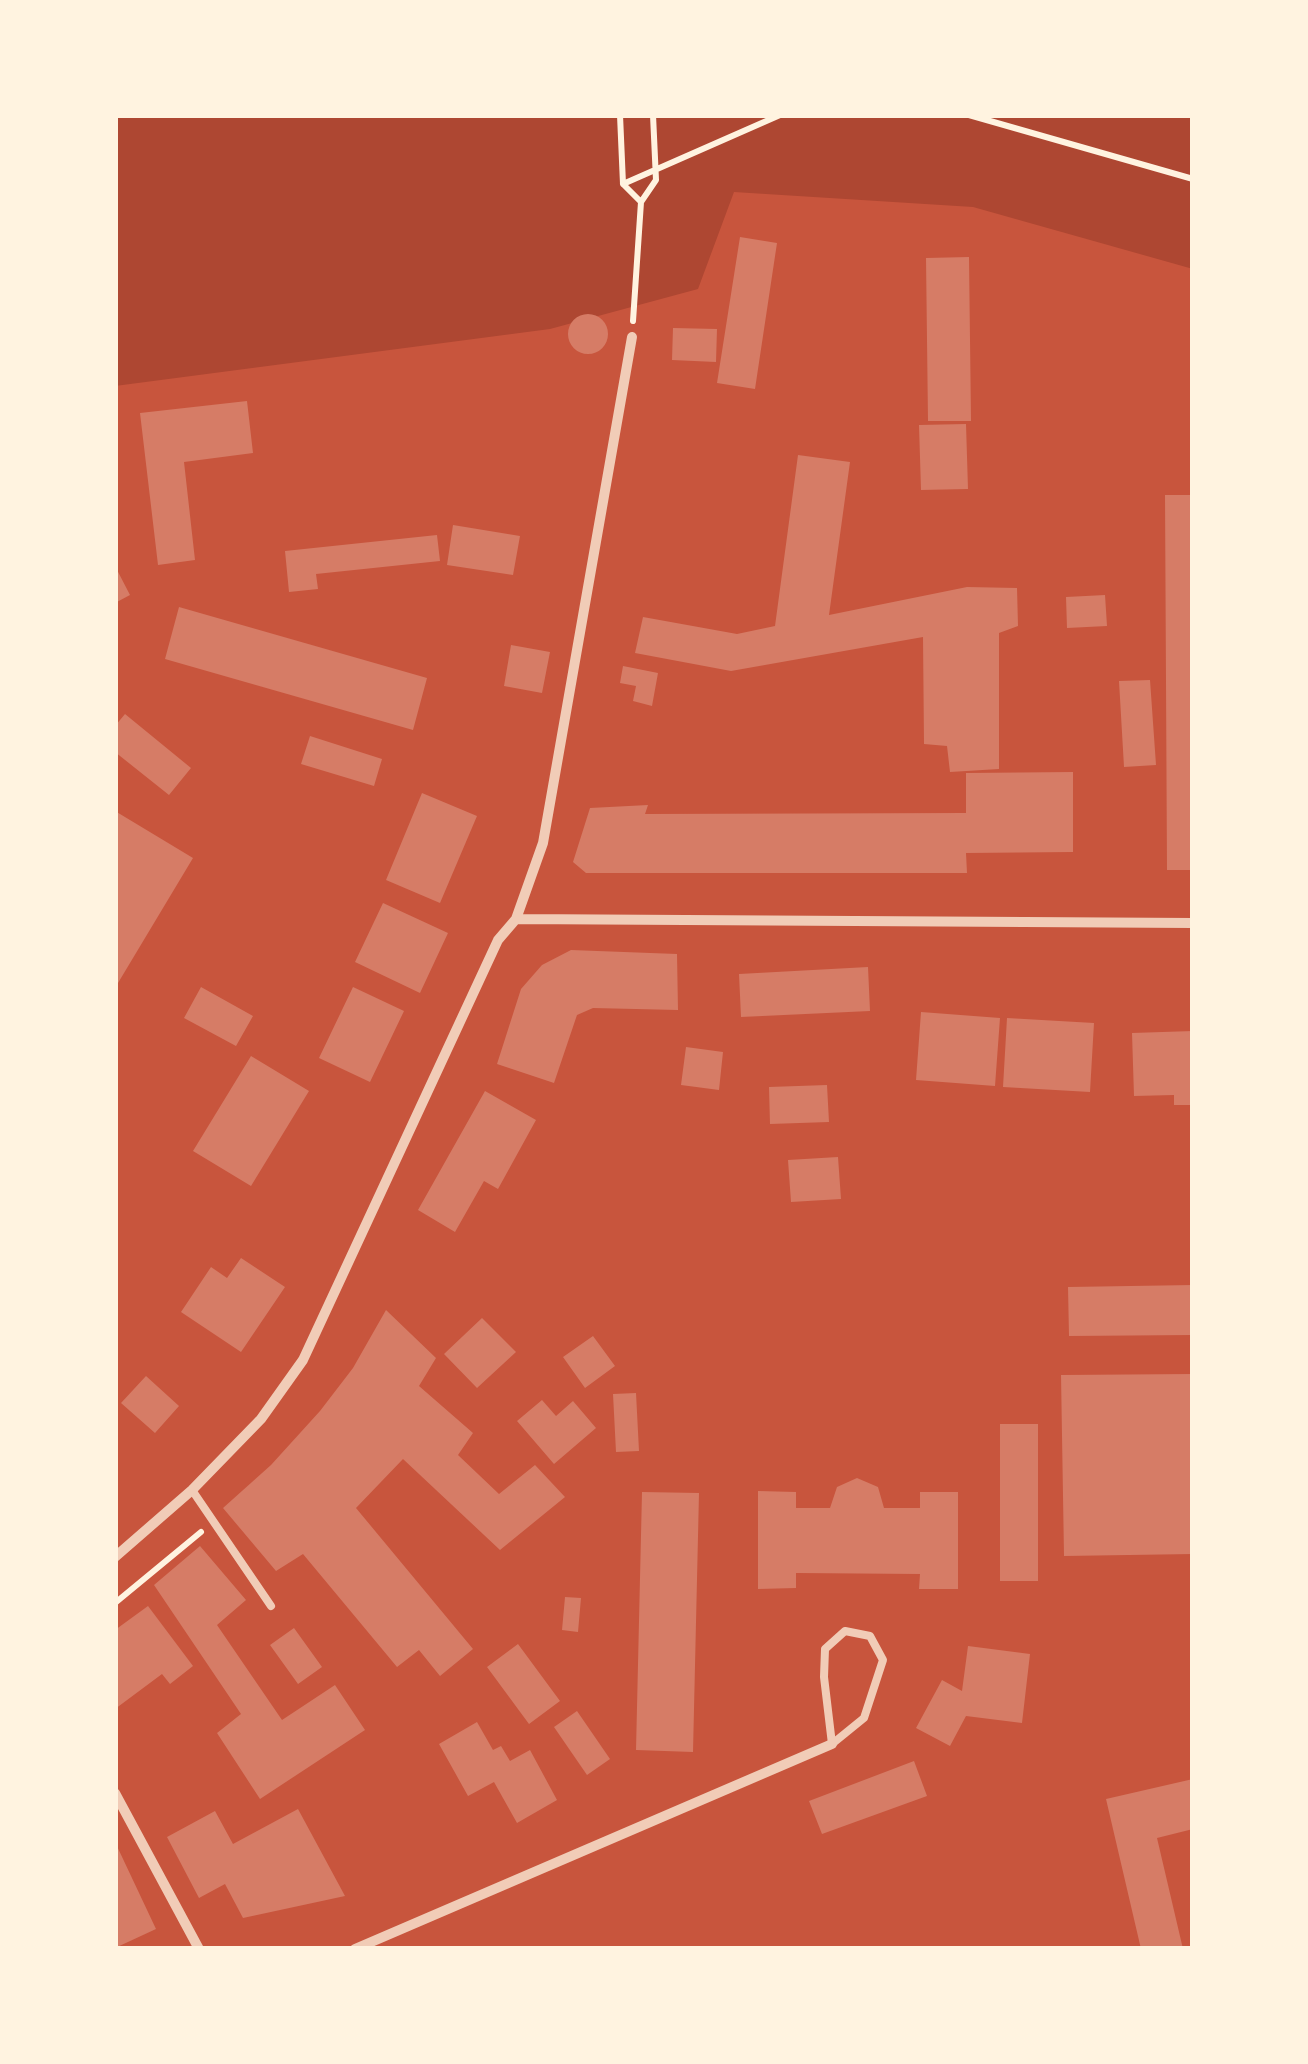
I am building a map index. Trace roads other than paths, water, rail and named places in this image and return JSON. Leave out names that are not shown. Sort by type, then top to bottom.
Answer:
[{"type":"street","points":[[115,1557],[192,1490],[261,1419],[302,1360],[498,940],[516,918],[543,843],[632,337]]},
{"type":"street","points":[[516,918],[1193,923]]},
{"type":"street","points":[[355,1949],[832,1744]]},
{"type":"street","points":[[115,1793],[199,1949]]},
{"type":"lane","points":[[192,1490],[271,1606]]},
{"type":"lane","points":[[846,1631],[870,1636],[884,1660],[864,1718],[832,1744],[824,1650],[846,1631]]}]
